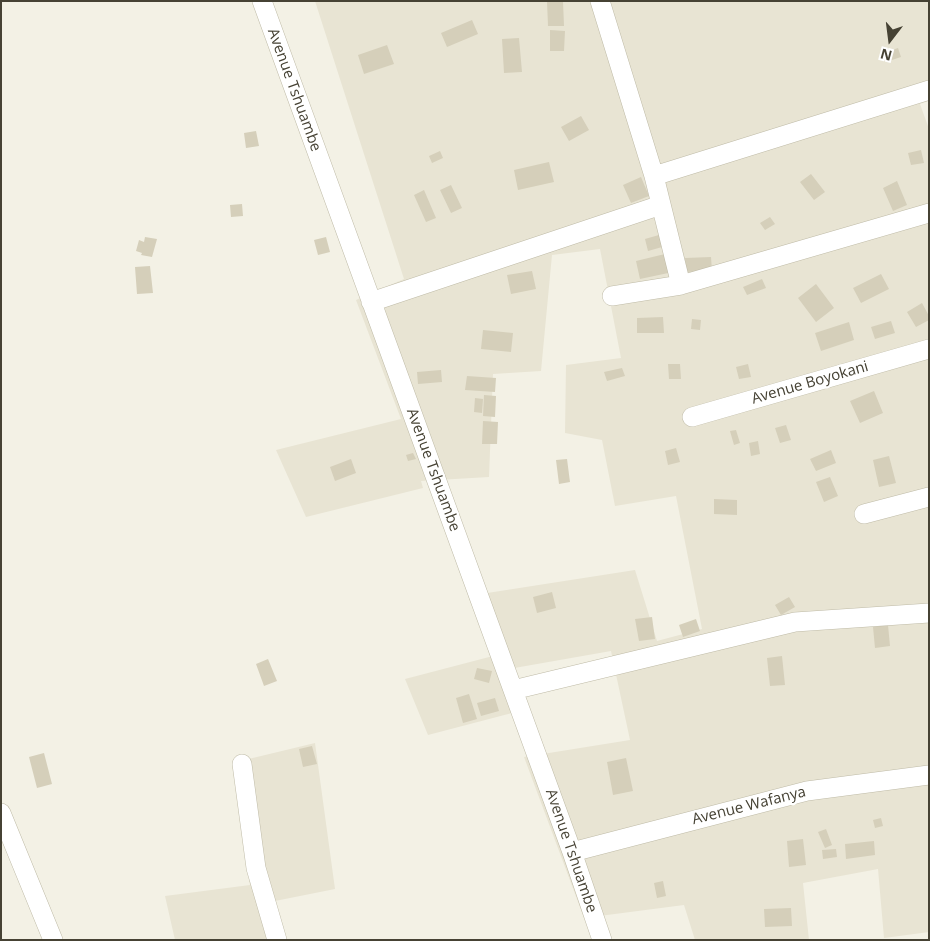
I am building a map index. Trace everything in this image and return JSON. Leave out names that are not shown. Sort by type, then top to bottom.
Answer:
[{"type":"street","name":"Avenue Tshuambe","points":[[262,1],[572,852],[602,940]]},
{"type":"street","points":[[600,1],[654,176],[681,285]]},
{"type":"street","points":[[654,176],[929,90]]},
{"type":"street","points":[[371,302],[661,205]]},
{"type":"street","points":[[612,296],[681,285],[929,213]]},
{"type":"street","name":"Avenue Boyokani","points":[[692,417],[929,349]]},
{"type":"street","points":[[864,514],[929,497]]},
{"type":"street","points":[[512,690],[795,622],[929,613]]},
{"type":"street","points":[[242,764],[256,868],[277,940]]},
{"type":"street","name":"Avenue Wafanya","points":[[572,852],[807,791],[929,775]]},
{"type":"street","points":[[1,813],[53,940]]},
{"type":"shaded area","points":[[315,1],[929,1],[929,101],[920,104],[929,129],[929,932],[884,938],[878,869],[803,883],[809,940],[695,940],[684,905],[584,918],[524,757],[630,740],[611,651],[503,670],[512,713],[428,735],[405,679],[493,656],[468,596],[635,570],[657,641],[702,629],[676,496],[615,506],[602,440],[565,433],[566,365],[621,358],[600,249],[552,255],[541,371],[493,374],[489,477],[421,481],[423,488],[306,517],[276,450],[401,419],[356,300],[404,279]]},
{"type":"shaded area","points":[[315,743],[335,889],[260,904],[268,940],[175,940],[165,896],[250,885],[232,763]]},
{"type":"building","points":[[547,1],[563,1],[564,26],[548,26]]},
{"type":"building","points":[[472,20],[478,34],[447,47],[441,33]]},
{"type":"building","points":[[550,30],[565,31],[564,51],[550,51]]},
{"type":"building","points":[[519,38],[522,72],[504,73],[502,39]]},
{"type":"building","points":[[387,45],[394,64],[364,74],[358,55]]},
{"type":"building","points":[[898,48],[901,57],[889,61],[886,52]]},
{"type":"building","points":[[581,116],[589,130],[569,141],[561,127]]},
{"type":"building","points":[[256,131],[259,146],[246,148],[244,133]]},
{"type":"building","points":[[921,150],[924,163],[911,165],[908,153]]},
{"type":"building","points":[[440,151],[443,158],[432,163],[429,156]]},
{"type":"building","points":[[549,162],[554,182],[518,190],[514,170]]},
{"type":"building","points":[[811,174],[825,192],[814,200],[800,182]]},
{"type":"building","points":[[641,177],[649,196],[631,203],[623,185]]},
{"type":"building","points":[[897,181],[907,205],[893,211],[883,188]]},
{"type":"building","points":[[451,185],[462,208],[451,213],[440,190]]},
{"type":"building","points":[[424,190],[436,218],[426,222],[414,195]]},
{"type":"building","points":[[242,204],[243,216],[231,217],[230,205]]},
{"type":"building","points":[[770,217],[775,224],[765,230],[760,223]]},
{"type":"building","points":[[659,235],[662,247],[648,251],[645,239]]},
{"type":"building","points":[[145,237],[157,239],[152,257],[141,255],[142,253],[136,251],[139,240],[144,242]]},
{"type":"building","points":[[326,237],[330,252],[318,255],[314,240]]},
{"type":"building","points":[[669,253],[673,272],[640,279],[636,261]]},
{"type":"building","points":[[711,257],[712,271],[686,272],[685,258]]},
{"type":"building","points":[[150,266],[153,293],[137,294],[135,267]]},
{"type":"building","points":[[532,271],[536,289],[511,294],[507,275]]},
{"type":"building","points":[[881,274],[889,289],[861,303],[853,288]]},
{"type":"building","points":[[762,279],[766,288],[747,295],[743,287]]},
{"type":"building","points":[[816,284],[834,308],[816,322],[798,298]]},
{"type":"building","points":[[922,303],[929,316],[929,320],[916,327],[907,312]]},
{"type":"building","points":[[663,317],[664,333],[637,333],[637,318]]},
{"type":"building","points":[[692,319],[701,320],[700,330],[691,329]]},
{"type":"building","points":[[891,321],[895,333],[875,339],[871,327]]},
{"type":"building","points":[[849,322],[854,340],[821,351],[815,333]]},
{"type":"building","points":[[483,330],[513,333],[511,352],[481,349]]},
{"type":"building","points":[[668,364],[680,364],[681,379],[669,379]]},
{"type":"building","points":[[748,364],[751,377],[739,379],[736,367]]},
{"type":"building","points":[[622,368],[625,376],[607,381],[604,372]]},
{"type":"building","points":[[441,370],[442,382],[418,384],[417,372]]},
{"type":"building","points":[[467,376],[496,378],[495,392],[465,390]]},
{"type":"building","points":[[874,391],[883,413],[860,423],[850,401]]},
{"type":"building","points":[[484,395],[496,396],[495,417],[483,416]]},
{"type":"building","points":[[475,398],[483,399],[482,413],[474,412]]},
{"type":"building","points":[[483,421],[498,422],[497,444],[482,444]]},
{"type":"building","points":[[786,425],[791,440],[780,443],[775,428]]},
{"type":"building","points":[[736,430],[740,443],[734,445],[730,431]]},
{"type":"building","points":[[758,441],[760,454],[751,456],[749,443]]},
{"type":"building","points":[[676,448],[680,462],[668,465],[665,451]]},
{"type":"building","points":[[831,450],[836,463],[816,471],[810,459]]},
{"type":"building","points":[[413,453],[416,459],[408,461],[406,455]]},
{"type":"building","points":[[889,456],[896,483],[879,487],[873,460]]},
{"type":"building","points":[[351,459],[356,473],[335,481],[330,467]]},
{"type":"building","points":[[567,459],[570,482],[559,484],[556,460]]},
{"type":"building","points":[[830,477],[838,496],[824,502],[816,482]]},
{"type":"building","points":[[714,499],[737,500],[737,515],[714,514]]},
{"type":"building","points":[[552,592],[556,608],[537,613],[533,597]]},
{"type":"building","points":[[789,597],[795,607],[781,615],[775,605]]},
{"type":"building","points":[[652,617],[655,639],[639,641],[635,619]]},
{"type":"building","points":[[696,619],[700,631],[683,637],[679,625]]},
{"type":"building","points":[[888,625],[890,646],[875,648],[873,627]]},
{"type":"building","points":[[782,656],[785,685],[770,686],[767,658]]},
{"type":"building","points":[[268,659],[277,681],[264,686],[256,664]]},
{"type":"building","points":[[477,668],[492,671],[489,683],[474,679]]},
{"type":"building","points":[[469,694],[477,719],[463,723],[456,698]]},
{"type":"building","points":[[495,698],[499,711],[481,716],[477,703]]},
{"type":"building","points":[[312,746],[317,764],[303,767],[299,749]]},
{"type":"building","points":[[44,753],[52,784],[37,788],[29,757]]},
{"type":"building","points":[[626,758],[633,791],[613,795],[607,762]]},
{"type":"building","points":[[881,818],[883,826],[875,828],[873,820]]},
{"type":"building","points":[[826,829],[832,845],[825,848],[818,832]]},
{"type":"building","points":[[803,839],[806,865],[789,867],[787,841]]},
{"type":"building","points":[[874,841],[875,855],[846,859],[845,844]]},
{"type":"building","points":[[836,849],[837,857],[823,859],[822,850]]},
{"type":"building","points":[[663,881],[666,896],[657,898],[654,883]]},
{"type":"building","points":[[791,908],[792,926],[765,927],[764,909]]}]
